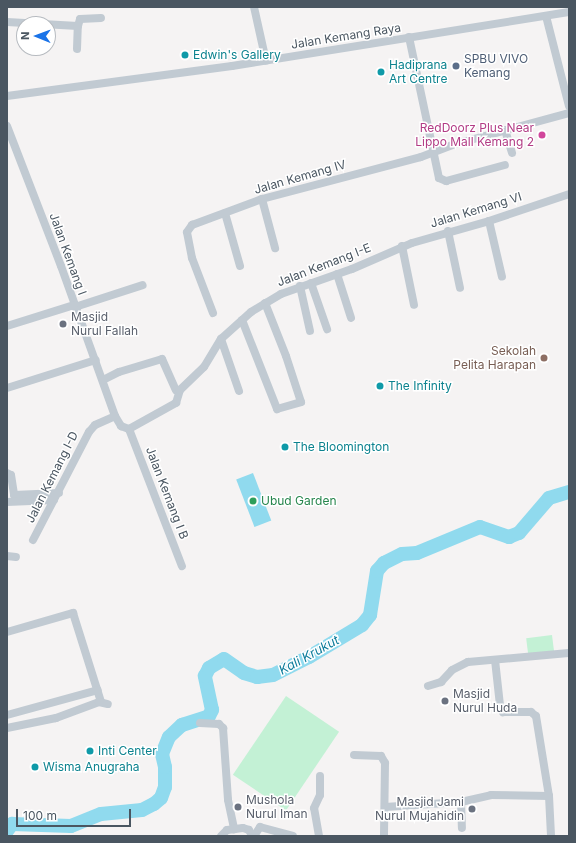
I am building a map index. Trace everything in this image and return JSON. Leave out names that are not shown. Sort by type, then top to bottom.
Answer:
[{"type":"street","points":[[254,7],[266,60]]},
{"type":"street","name":"Jalan Kemang Raya","points":[[7,96],[131,81],[569,12]]},
{"type":"street","points":[[546,16],[569,106]]},
{"type":"street","points":[[77,49],[78,26],[80,19],[101,18]]},
{"type":"street","points":[[7,22],[78,26]]},
{"type":"street","points":[[409,38],[435,152],[438,172],[442,180],[504,165]]},
{"type":"street","name":"Jalan Kemang IV","points":[[213,313],[192,258],[187,232],[192,225],[262,200],[569,113]]},
{"type":"street","name":"Jalan Kemang I","points":[[7,126],[96,360],[115,416],[121,426],[129,429]]},
{"type":"street","points":[[505,130],[512,152]]},
{"type":"street","name":"Jalan Kemang VI","points":[[392,252],[402,246],[489,221],[569,194]]},
{"type":"street","points":[[262,200],[275,248]]},
{"type":"street","points":[[225,213],[240,266]]},
{"type":"street","points":[[489,221],[502,277]]},
{"type":"street","points":[[448,232],[460,288]]},
{"type":"street","points":[[402,246],[414,305]]},
{"type":"street","name":"Jalan Kemang I-E","points":[[129,429],[176,403],[180,390],[204,367],[221,338],[265,303],[300,286],[337,274],[392,252]]},
{"type":"street","points":[[337,274],[351,318]]},
{"type":"street","points":[[311,283],[327,329]]},
{"type":"street","points":[[7,326],[143,285]]},
{"type":"street","points":[[300,286],[310,331]]},
{"type":"street","points":[[242,320],[276,409],[301,402],[286,356],[265,303]]},
{"type":"street","points":[[221,338],[239,390]]},
{"type":"street","points":[[102,380],[119,372],[162,359],[176,390]]},
{"type":"street","points":[[7,388],[96,360]]},
{"type":"street","name":"Jalan Kemang I-D","points":[[33,540],[57,497],[92,427],[115,416]]},
{"type":"street","name":"Jalan Kemang I B","points":[[129,429],[182,566]]},
{"type":"street","points":[[7,473],[11,475],[14,495],[57,497]]},
{"type":"street","points":[[7,502],[57,497]]},
{"type":"street","points":[[7,556],[16,557]]},
{"type":"street","points":[[7,632],[73,613],[98,690],[105,703],[56,718],[7,728]]},
{"type":"street","points":[[428,686],[441,682],[452,670],[462,664],[569,653]]},
{"type":"street","points":[[495,660],[500,705],[503,712],[531,712],[536,716],[549,796],[551,836]]},
{"type":"street","points":[[7,715],[98,690]]},
{"type":"street","points":[[200,723],[220,724],[223,728],[228,800],[234,828]]},
{"type":"street","points":[[354,755],[381,756],[384,760],[384,836]]},
{"type":"street","points":[[319,836],[314,808],[320,795],[320,776]]},
{"type":"street","points":[[385,807],[461,802],[486,796],[549,796]]},
{"type":"street","points":[[461,802],[462,828]]},
{"type":"street","points":[[221,836],[227,830],[234,828],[249,830],[253,836],[260,827],[293,836]]},
{"type":"green space","points":[[552,635],[554,652],[528,655],[526,638]]},
{"type":"green space","points":[[286,696],[339,732],[286,811],[233,775]]},
{"type":"water","name":"Ubud Garden","points":[[253,473],[271,521],[254,527],[236,479]]},
{"type":"waterway","name":"Kali Krukut","points":[[7,831],[12,824],[71,826],[101,814],[142,810],[154,804],[161,798],[165,787],[165,767],[162,754],[169,737],[182,725],[209,716],[212,710],[205,676],[209,668],[224,659],[244,673],[257,677],[273,675],[309,657],[362,625],[370,615],[377,571],[384,563],[402,554],[417,553],[480,527],[509,537],[519,533],[549,498],[569,492]]},
{"type":"place","name":"Edwin's Gallery","points":[[185,55]]},
{"type":"place","name":"SPBU VIVO Kemang","points":[[456,66]]},
{"type":"place","name":"Hadiprana Art Centre","points":[[381,72]]},
{"type":"place","name":"RedDoorz Plus Near Lippo Mall Kemang 2","points":[[542,135]]},
{"type":"place","name":"Masjid Nurul Fallah","points":[[63,324]]},
{"type":"place","name":"Sekolah Pelita Harapan","points":[[544,358]]},
{"type":"place","name":"The Infinity","points":[[380,386]]},
{"type":"place","name":"The Bloomington","points":[[285,447]]},
{"type":"place","name":"Ubud Garden","points":[[253,501]]},
{"type":"place","name":"Masjid Nurul Huda","points":[[445,701]]},
{"type":"place","name":"Inti Center","points":[[90,751]]},
{"type":"place","name":"Wisma Anugraha","points":[[35,767]]},
{"type":"place","name":"Mushola Nurul Iman","points":[[238,807]]},
{"type":"place","name":"Masjid Jami Nurul Mujahidin","points":[[472,809]]}]
